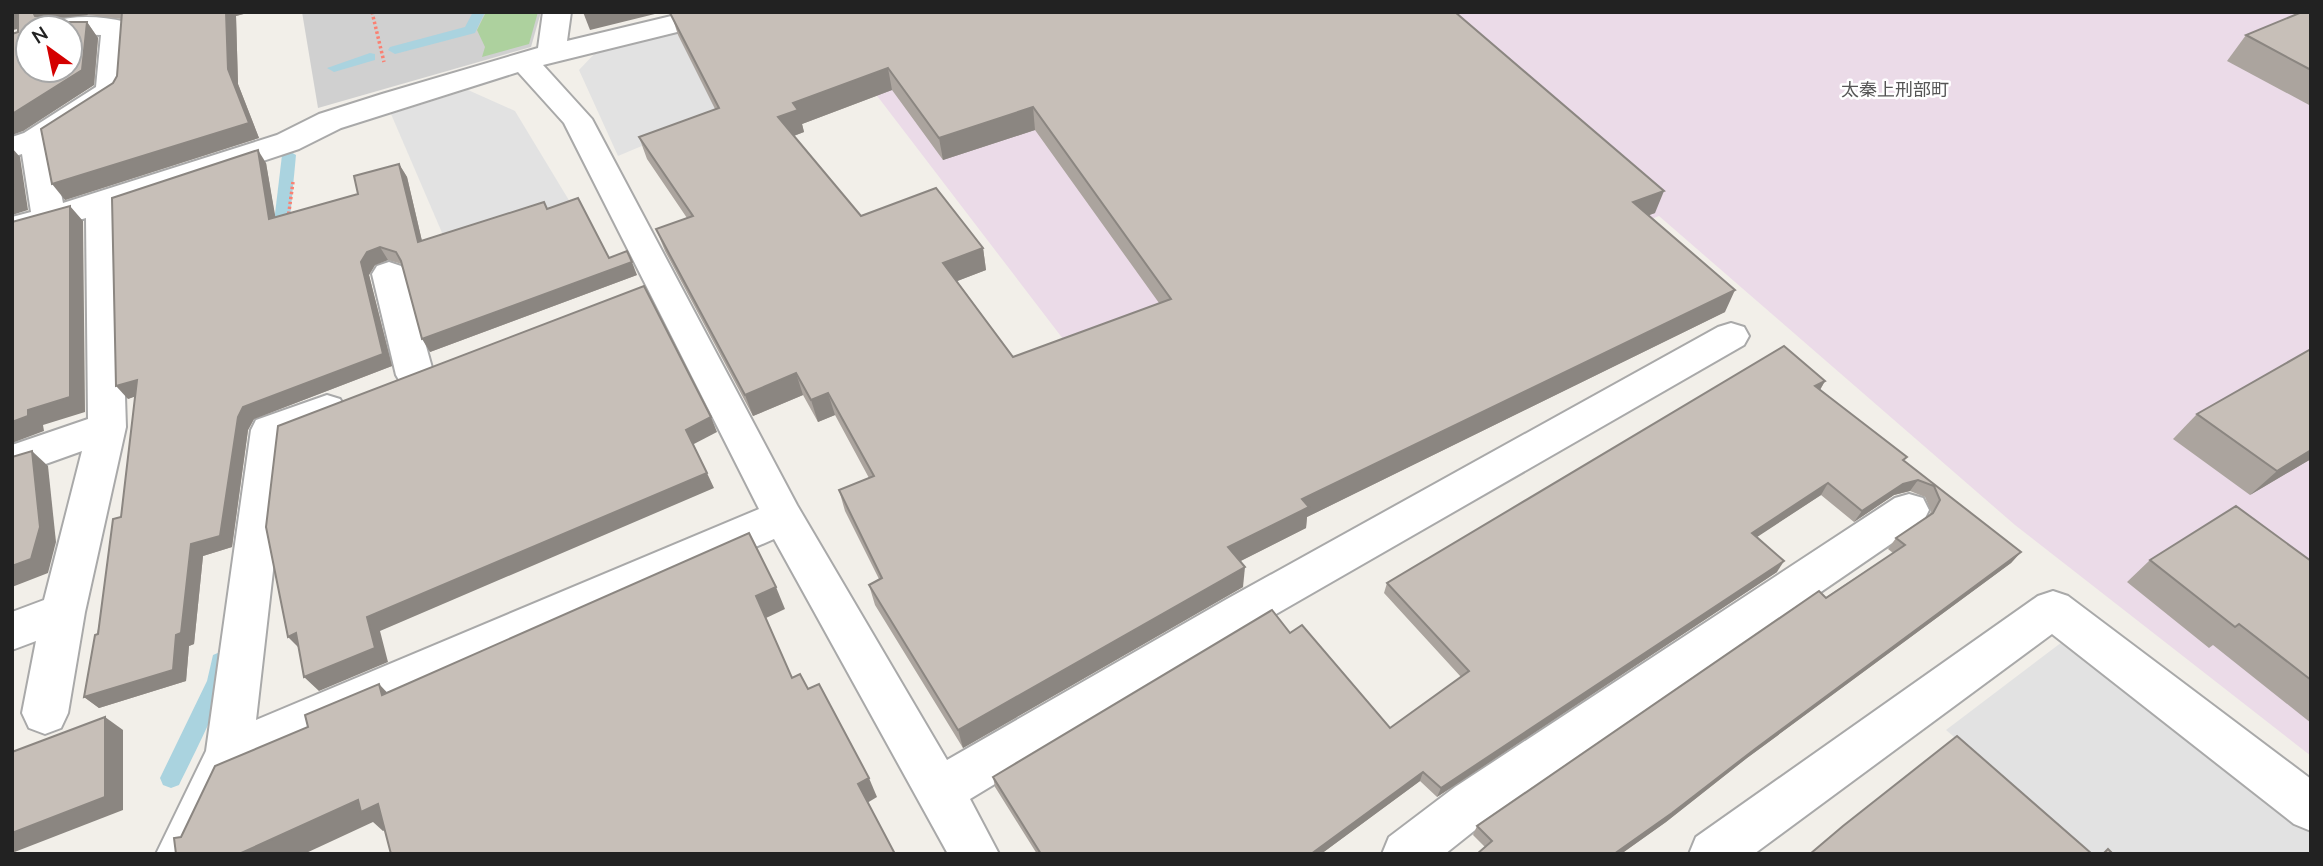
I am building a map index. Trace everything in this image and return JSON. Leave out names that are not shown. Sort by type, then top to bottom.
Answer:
[{"type":"street","points":[[538,57],[553,28],[557,12]]},
{"type":"street","points":[[12,228],[102,203],[288,142],[330,121],[393,100],[538,57],[724,12]]},
{"type":"street","points":[[49,218],[24,143],[111,92],[116,29],[84,25]]},
{"type":"street","points":[[538,57],[577,119],[648,286],[783,517],[972,853]]},
{"type":"street","points":[[45,713],[63,612],[107,427],[102,203]]},
{"type":"street","points":[[180,854],[229,754],[270,430],[428,370],[389,274]]},
{"type":"street","points":[[939,791],[1242,612],[1731,336]]},
{"type":"street","points":[[12,460],[107,427]]},
{"type":"street","points":[[1406,854],[1472,803],[1909,510]]},
{"type":"street","points":[[229,754],[783,517]]},
{"type":"street","points":[[1713,854],[2053,609],[2311,808]]},
{"type":"street","points":[[12,631],[63,612]]},
{"type":"path","points":[[372,12],[393,100]]},
{"type":"path","points":[[287,231],[296,150],[288,142]]},
{"type":"shaded area","points":[[302,12],[541,12],[531,47],[318,108]]},
{"type":"shaded area","points":[[766,12],[702,81],[718,114],[618,156],[579,70],[598,50]]},
{"type":"shaded area","points":[[813,12],[2311,12],[2311,756],[2015,525],[1659,216],[1212,383],[1073,352]]},
{"type":"shaded area","points":[[468,90],[515,111],[570,202],[446,242],[391,114]]},
{"type":"shaded area","points":[[2066,639],[2311,834],[2311,854],[2090,854],[1946,730]]},
{"type":"green space","points":[[486,12],[538,12],[529,44],[482,57],[485,47],[477,30]]},
{"type":"building","points":[[18,12],[34,14],[18,14]]},
{"type":"building","points":[[122,12],[226,12],[228,69],[249,123],[52,184],[41,129],[113,83],[117,76]]},
{"type":"building","points":[[1455,12],[1664,191],[1633,202],[1735,290],[1302,499],[1309,507],[1228,547],[1245,567],[958,730],[869,585],[882,578],[839,490],[874,476],[828,393],[811,400],[796,373],[745,395],[656,229],[693,216],[639,137],[719,108],[670,13]],"holes":[[[888,68],[939,138],[1033,107],[1171,299],[1013,357],[943,263],[983,248],[936,188],[861,216],[778,117],[798,110],[793,103]]]},
{"type":"building","points":[[2302,12],[2311,12],[2311,70],[2246,35]]},
{"type":"building","points":[[84,22],[87,22],[84,51]]},
{"type":"building","points":[[14,33],[14,84],[60,84],[12,114]]},
{"type":"building","points":[[258,150],[269,219],[358,194],[354,176],[399,164],[418,242],[544,202],[547,209],[578,198],[609,258],[627,251],[632,262],[422,339],[401,261],[396,252],[380,247],[367,252],[361,262],[383,354],[243,407],[238,417],[220,536],[191,544],[181,633],[176,635],[173,670],[84,697],[95,635],[98,634],[113,519],[121,517],[137,380],[116,386],[112,198]]},
{"type":"building","points":[[70,206],[70,397],[28,410],[28,416],[12,422],[12,222]]},
{"type":"building","points":[[644,286],[711,417],[686,430],[707,473],[367,617],[375,648],[304,677],[296,633],[288,637],[266,527],[278,426]]},
{"type":"building","points":[[1784,346],[1825,381],[1815,386],[1907,457],[1903,460],[2021,552],[1614,854],[1477,854],[1492,841],[1477,826],[1819,591],[1826,598],[1905,545],[1896,538],[1933,513],[1940,500],[1934,486],[1918,480],[1903,484],[1862,511],[1828,483],[1752,533],[1784,561],[1441,788],[1423,772],[1311,854],[1041,854],[993,777],[1272,610],[1290,633],[1302,625],[1390,728],[1469,671],[1387,583]]},
{"type":"building","points":[[2311,349],[2311,450],[2277,471],[2197,414]]},
{"type":"building","points":[[32,451],[40,527],[31,559],[12,566],[12,457]]},
{"type":"building","points":[[2236,506],[2311,561],[2311,680],[2239,624],[2235,627],[2150,560]]},
{"type":"building","points":[[749,533],[776,587],[756,596],[792,678],[800,674],[808,689],[819,684],[869,778],[858,784],[895,854],[391,854],[378,804],[361,812],[358,800],[239,854],[176,854],[174,838],[181,837],[215,766],[308,727],[305,715],[379,684],[382,695]]},
{"type":"building","points":[[105,717],[105,797],[12,833],[12,752]]},
{"type":"building","points":[[1957,736],[2092,854],[1810,854],[1843,826]]},
{"type":"waterway","points":[[395,50],[470,30],[479,12]]},
{"type":"waterway","points":[[334,68],[370,57]]},
{"type":"waterway","points":[[280,239],[289,155]]},
{"type":"waterway","points":[[171,778],[217,681],[220,661]]},
{"type":"district","name":"太秦上刑部町","points":[[1895,90]]}]
